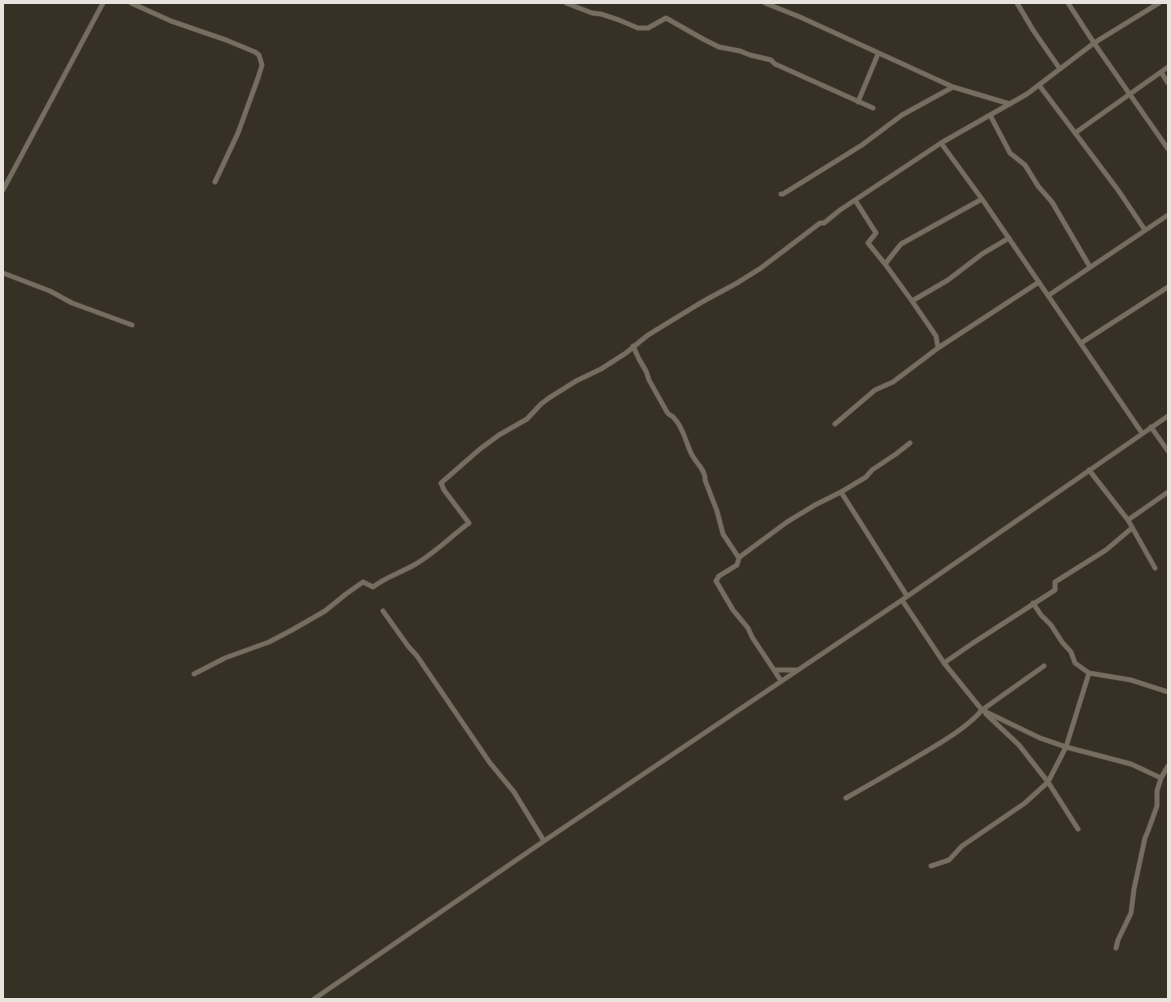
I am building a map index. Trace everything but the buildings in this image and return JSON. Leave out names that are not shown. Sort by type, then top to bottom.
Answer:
[{"type":"street","points":[[3,190],[103,3]]},
{"type":"street","points":[[131,3],[171,21],[226,40],[259,55],[262,65],[258,78],[238,134],[215,182]]},
{"type":"street","points":[[566,3],[592,13],[601,14],[619,20],[638,28],[648,28],[666,18],[708,42],[771,60],[775,64],[873,108]]},
{"type":"street","points":[[765,3],[800,17],[878,54],[954,87],[1010,104]]},
{"type":"street","points":[[1017,3],[1060,69]]},
{"type":"street","points":[[1068,3],[1168,149]]},
{"type":"street","points":[[194,674],[225,658],[269,642],[292,630],[325,611],[363,582],[373,587],[383,579],[414,565],[441,546],[469,523],[444,490],[441,483],[480,449],[527,419],[549,398],[576,381],[601,369],[620,357],[648,335],[761,268],[800,237],[824,223],[855,200],[941,143],[1027,94],[1094,43],[1159,3]]},
{"type":"street","points":[[858,102],[878,54]]},
{"type":"street","points":[[1075,133],[1168,67]]},
{"type":"street","points":[[1161,72],[1168,83]]},
{"type":"street","points":[[1039,85],[1118,190],[1145,230]]},
{"type":"street","points":[[781,194],[862,145],[902,115],[954,87]]},
{"type":"street","points":[[990,115],[1010,153],[1025,165],[1038,186],[1052,202],[1090,267]]},
{"type":"street","points":[[941,143],[1049,295],[1142,433]]},
{"type":"street","points":[[886,264],[901,244],[982,199]]},
{"type":"street","points":[[855,200],[876,232],[868,243],[886,264],[936,336],[938,348]]},
{"type":"street","points":[[1049,295],[1168,215]]},
{"type":"street","points":[[912,301],[948,280],[982,254],[1009,238]]},
{"type":"street","points":[[3,273],[50,291],[72,303],[132,325]]},
{"type":"street","points":[[835,424],[875,390],[892,382],[938,348],[1039,282]]},
{"type":"street","points":[[1082,344],[1168,287]]},
{"type":"street","points":[[634,346],[646,371],[648,380],[669,415],[674,417],[681,428],[692,455],[705,475],[705,480],[717,511],[723,534],[739,558]]},
{"type":"street","points":[[314,999],[544,841],[902,600],[1168,416]]},
{"type":"street","points":[[1152,427],[1168,451]]},
{"type":"street","points":[[781,681],[752,637],[748,628],[733,610],[716,581],[719,576],[737,565],[739,558],[787,522],[866,477],[872,470],[910,443]]},
{"type":"street","points":[[1089,470],[1128,520],[1155,568]]},
{"type":"street","points":[[841,492],[907,596]]},
{"type":"street","points":[[1128,520],[1168,492]]},
{"type":"street","points":[[944,664],[1033,603],[1055,590],[1055,582],[1106,550],[1132,528]]},
{"type":"street","points":[[902,600],[944,664],[982,710],[1019,745],[1048,782],[1078,829]]},
{"type":"street","points":[[1033,603],[1071,652],[1075,663],[1089,674],[1131,680],[1168,692]]},
{"type":"street","points":[[383,611],[417,656],[490,763],[514,792],[544,841]]},
{"type":"street","points":[[846,798],[934,748],[976,717],[982,710],[1044,666]]},
{"type":"street","points":[[774,670],[798,670]]},
{"type":"street","points":[[931,866],[949,860],[962,846],[1025,803],[1048,782],[1066,747],[1089,674]]},
{"type":"street","points":[[982,710],[1040,738],[1066,747],[1131,764],[1161,778]]},
{"type":"street","points":[[1116,948],[1118,940],[1131,913],[1144,838],[1157,806],[1157,791],[1161,778],[1168,766]]}]
